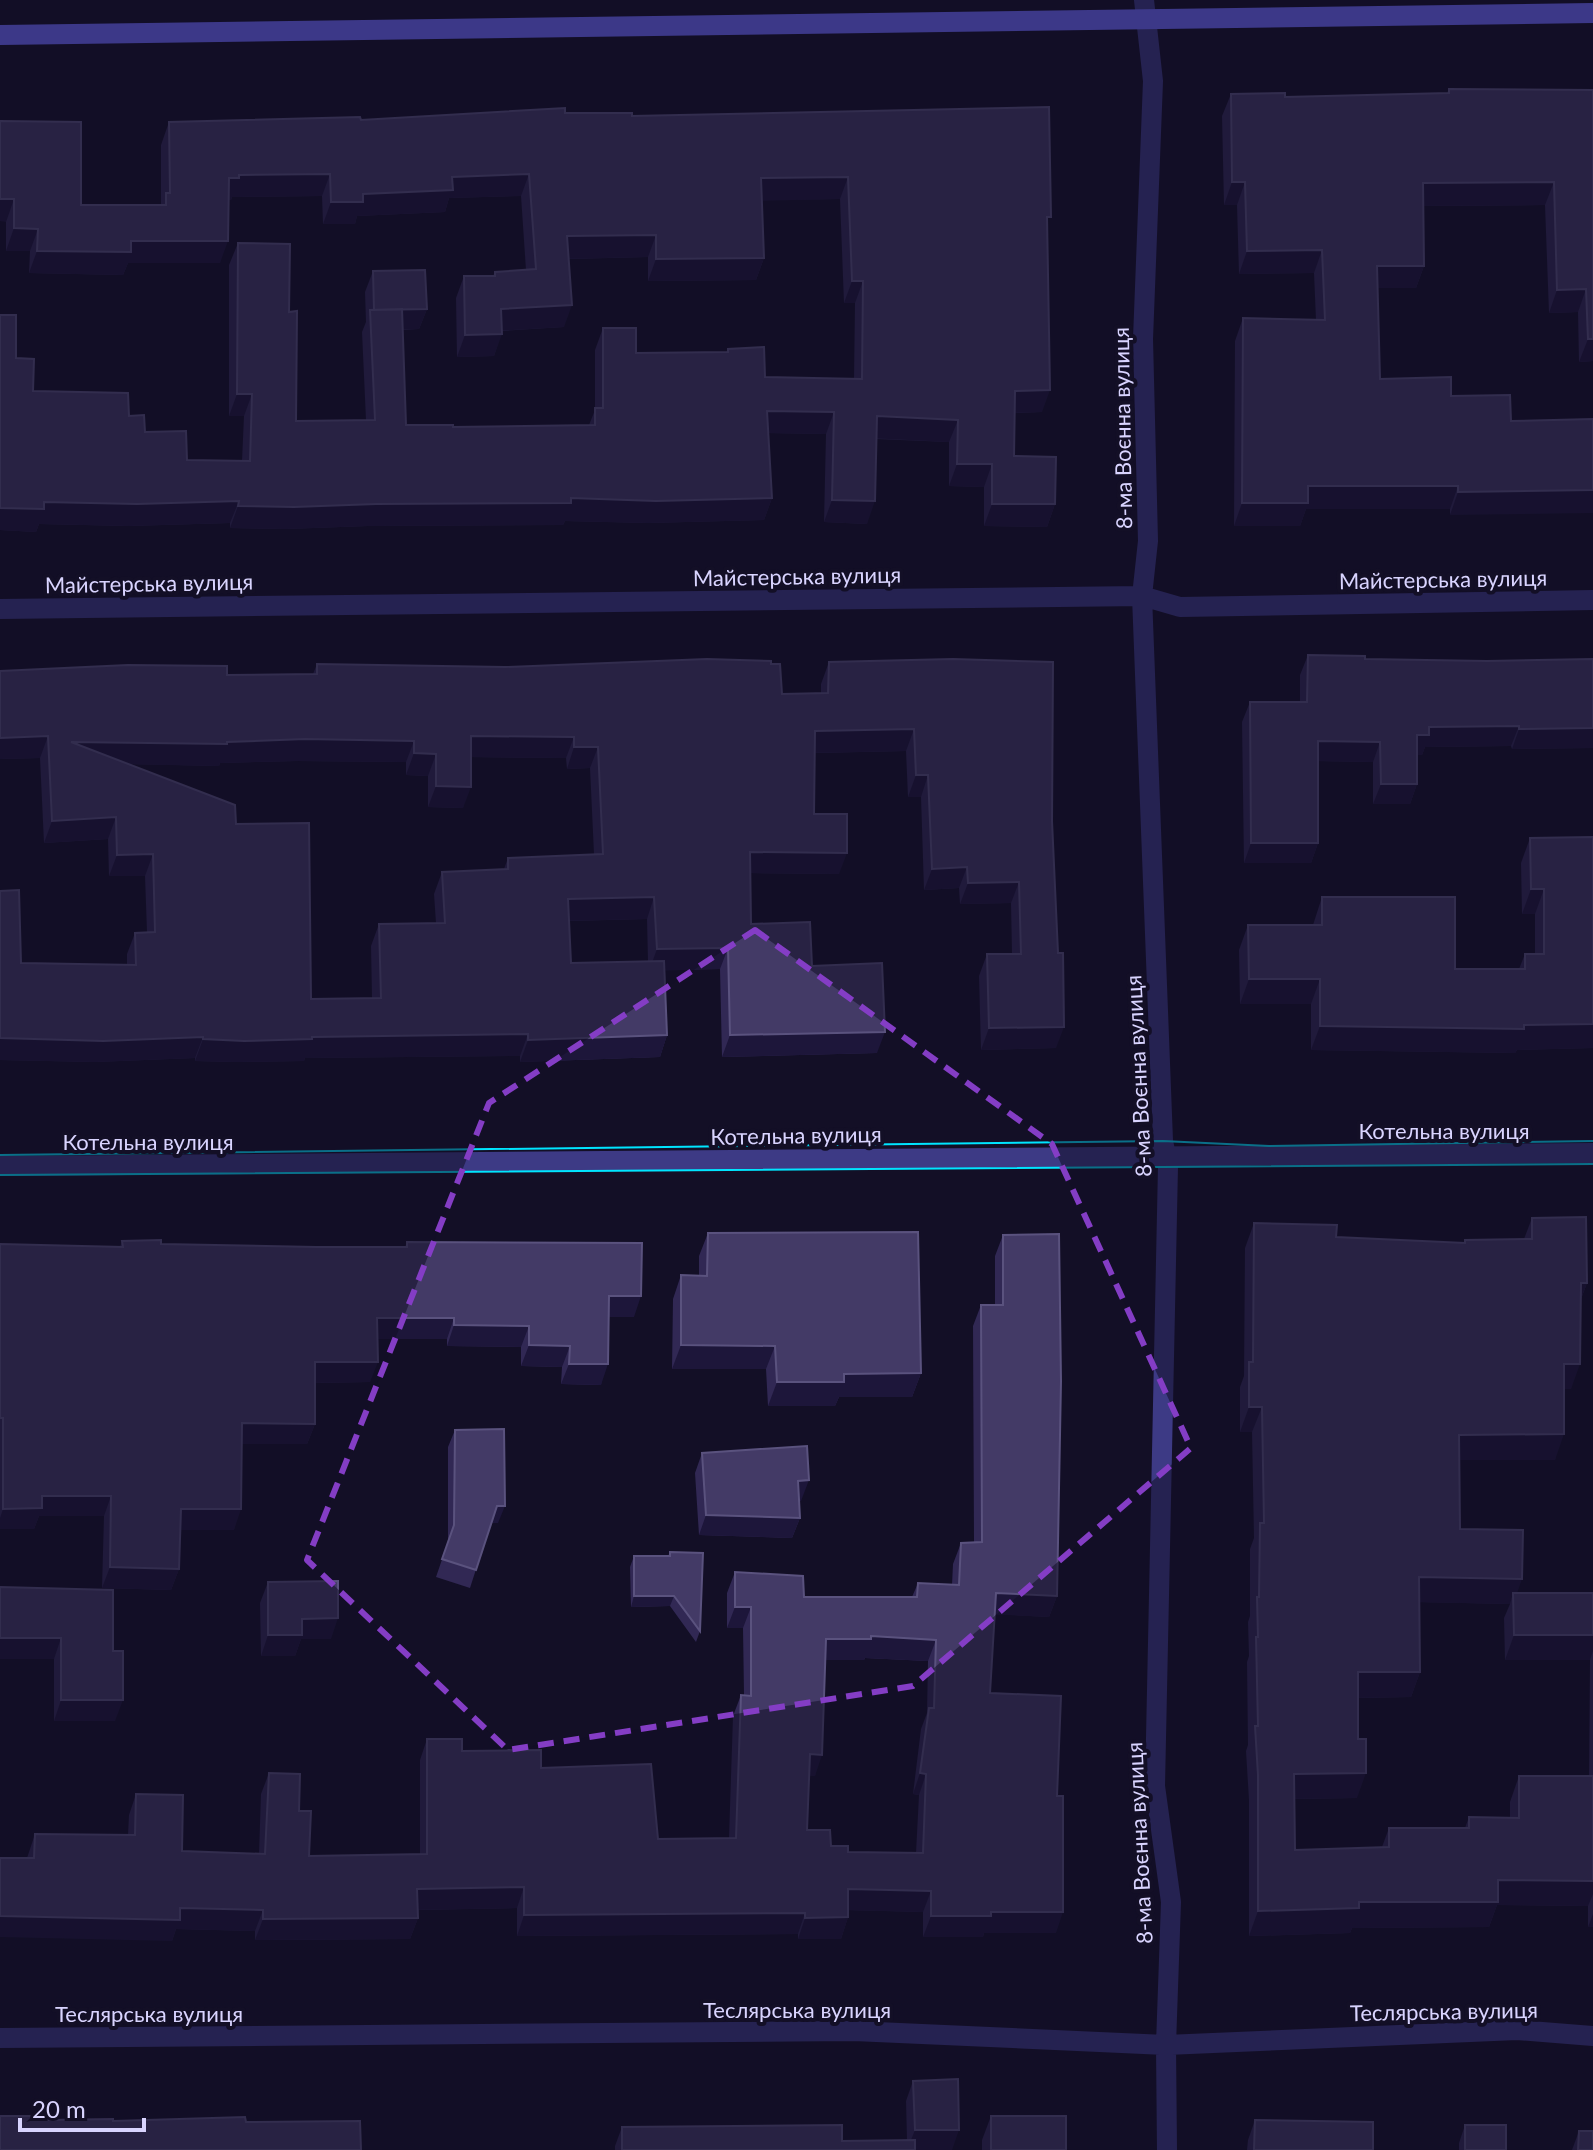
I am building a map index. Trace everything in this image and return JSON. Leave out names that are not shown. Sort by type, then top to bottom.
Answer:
[{"type":"street","points":[[0,35],[1146,10],[1593,13]]},
{"type":"street","name":"8-ма Воєнна вулиця","points":[[1146,10],[1153,81],[1143,339],[1148,541],[1142,596],[1163,1141],[1168,1182],[1155,1786],[1171,1902],[1166,2045],[1167,2150]]},
{"type":"street","name":"Майстерська вулиця","points":[[0,609],[1142,596],[1180,607],[1593,600]]},
{"type":"street","name":"Котельна вулиця","points":[[0,1166],[1593,1153]]},
{"type":"street","name":"Теслярська вулиця","points":[[0,2038],[854,2031],[1166,2045],[1517,2030],[1593,2036]]},
{"type":"highlighted area","points":[[755,930],[1052,1144],[1191,1448],[913,1686],[508,1750],[307,1560],[489,1103]]},
{"type":"building","points":[[1449,89],[1593,90],[1593,339],[1588,339],[1586,289],[1557,290],[1554,182],[1423,183],[1424,266],[1377,266],[1380,379],[1451,377],[1451,396],[1510,395],[1511,421],[1593,419],[1593,490],[1458,492],[1458,486],[1308,486],[1308,503],[1242,503],[1243,318],[1325,320],[1322,250],[1247,251],[1245,182],[1232,182],[1231,94],[1285,93],[1285,97],[1449,93]]},
{"type":"building","points":[[1049,107],[1050,390],[1015,391],[1014,456],[1056,457],[1055,504],[992,504],[992,464],[957,464],[958,420],[877,416],[875,501],[832,500],[834,412],[767,411],[772,498],[656,501],[571,498],[571,503],[294,507],[238,506],[239,501],[137,504],[44,502],[44,509],[0,508],[0,315],[16,315],[16,358],[34,359],[33,391],[128,393],[129,416],[144,415],[145,432],[186,431],[187,460],[250,461],[252,394],[237,394],[238,243],[290,244],[289,312],[297,311],[296,421],[375,420],[370,310],[402,309],[406,425],[595,425],[595,408],[603,408],[603,328],[636,328],[636,353],[728,352],[728,349],[764,347],[765,377],[862,379],[863,281],[852,281],[848,177],[761,178],[764,258],[656,259],[656,235],[567,236],[572,305],[501,309],[502,334],[465,335],[464,276],[495,276],[495,272],[536,269],[529,174],[452,177],[453,190],[363,194],[363,202],[331,202],[330,174],[239,175],[239,178],[229,178],[228,241],[131,241],[131,252],[37,251],[38,229],[14,228],[14,199],[0,199],[0,121],[81,122],[81,205],[166,205],[166,193],[170,193],[169,122],[360,117],[361,120],[565,108],[565,113],[632,113],[632,116]]},
{"type":"building","points":[[425,270],[427,309],[374,310],[373,271]]},
{"type":"building","points":[[1308,655],[1487,661],[1593,659],[1593,728],[1429,727],[1429,735],[1417,735],[1417,784],[1381,784],[1380,742],[1318,741],[1318,843],[1251,843],[1250,702],[1307,702]]},
{"type":"building","points":[[707,659],[771,661],[771,664],[780,664],[782,694],[828,693],[829,662],[953,659],[1053,662],[1052,821],[1058,953],[1063,953],[1064,1027],[989,1028],[987,954],[1021,954],[1019,882],[968,883],[967,867],[932,869],[928,775],[916,775],[914,729],[815,731],[814,814],[847,814],[847,853],[750,852],[751,924],[810,922],[812,966],[882,963],[885,1032],[730,1035],[728,948],[657,949],[654,897],[568,899],[571,963],[664,961],[667,1035],[528,1040],[528,1034],[244,1041],[203,1037],[103,1041],[0,1038],[0,891],[19,890],[21,963],[136,965],[135,933],[155,932],[153,854],[117,855],[116,817],[52,821],[48,736],[0,738],[0,671],[128,665],[227,666],[227,675],[317,674],[317,664],[505,667]],"holes":[[[471,736],[574,737],[574,747],[598,747],[603,854],[508,858],[508,869],[442,872],[445,923],[379,924],[381,998],[311,999],[309,823],[236,824],[235,805],[71,742],[227,744],[305,739],[414,741],[414,753],[436,754],[436,786],[471,787]]]},
{"type":"building","points":[[1593,837],[1593,1024],[1524,1025],[1524,1029],[1320,1026],[1320,979],[1249,979],[1248,925],[1322,925],[1322,897],[1455,897],[1455,969],[1525,969],[1525,954],[1544,954],[1544,889],[1531,889],[1530,838]]},
{"type":"building","points":[[1586,1217],[1587,1283],[1581,1283],[1580,1364],[1564,1364],[1564,1434],[1459,1435],[1460,1529],[1523,1530],[1522,1579],[1419,1577],[1420,1672],[1358,1672],[1358,1739],[1366,1739],[1366,1773],[1294,1774],[1295,1850],[1389,1847],[1389,1828],[1469,1828],[1469,1817],[1519,1818],[1519,1776],[1593,1776],[1593,1881],[1498,1880],[1498,1902],[1359,1902],[1359,1908],[1258,1911],[1256,1637],[1260,1523],[1264,1523],[1262,1407],[1249,1407],[1249,1362],[1253,1362],[1254,1223],[1337,1225],[1336,1237],[1465,1243],[1465,1240],[1532,1239],[1532,1218]]},
{"type":"building","points":[[918,1232],[921,1373],[844,1374],[844,1382],[777,1382],[775,1346],[681,1345],[681,1275],[707,1276],[708,1233]]},
{"type":"building","points":[[1059,1234],[1061,1381],[1057,1596],[996,1593],[990,1693],[1061,1696],[1057,1796],[1063,1796],[1063,1912],[931,1916],[931,1891],[848,1889],[848,1917],[805,1918],[805,1913],[524,1915],[524,1887],[417,1889],[418,1918],[263,1919],[263,1910],[180,1908],[180,1920],[0,1916],[0,1858],[34,1858],[35,1834],[135,1835],[136,1794],[183,1795],[182,1851],[265,1854],[269,1773],[300,1774],[299,1811],[311,1811],[309,1856],[427,1854],[427,1739],[462,1739],[462,1751],[541,1750],[541,1768],[651,1764],[658,1839],[736,1838],[741,1695],[751,1696],[751,1607],[735,1607],[735,1572],[803,1576],[804,1597],[917,1597],[918,1583],[959,1585],[961,1543],[982,1542],[981,1305],[1003,1305],[1003,1235]],"holes":[[[871,1636],[936,1640],[934,1708],[929,1708],[920,1773],[926,1774],[923,1853],[848,1852],[848,1846],[831,1846],[830,1830],[807,1830],[810,1754],[822,1755],[826,1639],[871,1639]]]},
{"type":"building","points":[[161,1240],[161,1244],[316,1247],[407,1247],[407,1242],[642,1243],[641,1296],[609,1296],[608,1364],[569,1364],[570,1346],[529,1345],[529,1326],[454,1325],[454,1318],[377,1318],[378,1362],[315,1362],[315,1424],[242,1423],[241,1509],[181,1509],[179,1569],[110,1567],[111,1496],[42,1496],[42,1508],[3,1509],[0,1244],[123,1247],[122,1241]]},
{"type":"building","points":[[504,1429],[505,1506],[497,1506],[476,1570],[442,1559],[454,1525],[455,1430]]},
{"type":"building","points":[[807,1446],[809,1480],[798,1481],[800,1518],[706,1515],[702,1453]]},
{"type":"building","points":[[670,1552],[703,1553],[700,1631],[674,1596],[634,1596],[634,1556],[670,1556]]},
{"type":"building","points":[[338,1581],[338,1618],[302,1619],[302,1635],[268,1635],[268,1582]]},
{"type":"building","points":[[0,1587],[113,1590],[113,1651],[123,1651],[123,1700],[61,1700],[61,1638],[0,1638]]},
{"type":"building","points":[[1513,1593],[1593,1593],[1593,1635],[1514,1635]]},
{"type":"building","points":[[958,2079],[959,2130],[915,2130],[913,2081]]},
{"type":"building","points":[[0,2116],[113,2121],[245,2117],[246,2122],[360,2121],[361,2150],[0,2150]]},
{"type":"building","points":[[991,2116],[1066,2116],[1066,2150],[991,2150]]},
{"type":"building","points":[[1255,2120],[1373,2122],[1373,2150],[1254,2150]]},
{"type":"building","points":[[842,2125],[842,2141],[915,2140],[915,2150],[622,2150],[622,2127]]},
{"type":"building","points":[[1465,2125],[1506,2125],[1506,2150],[1465,2150]]},
{"type":"building","points":[[1579,2131],[1593,2131],[1593,2150],[1578,2150]]},
{"type":"tram line","points":[[0,1155],[1163,1141],[1269,1146],[1593,1141]]},
{"type":"tram line","points":[[0,1175],[1593,1164]]}]
